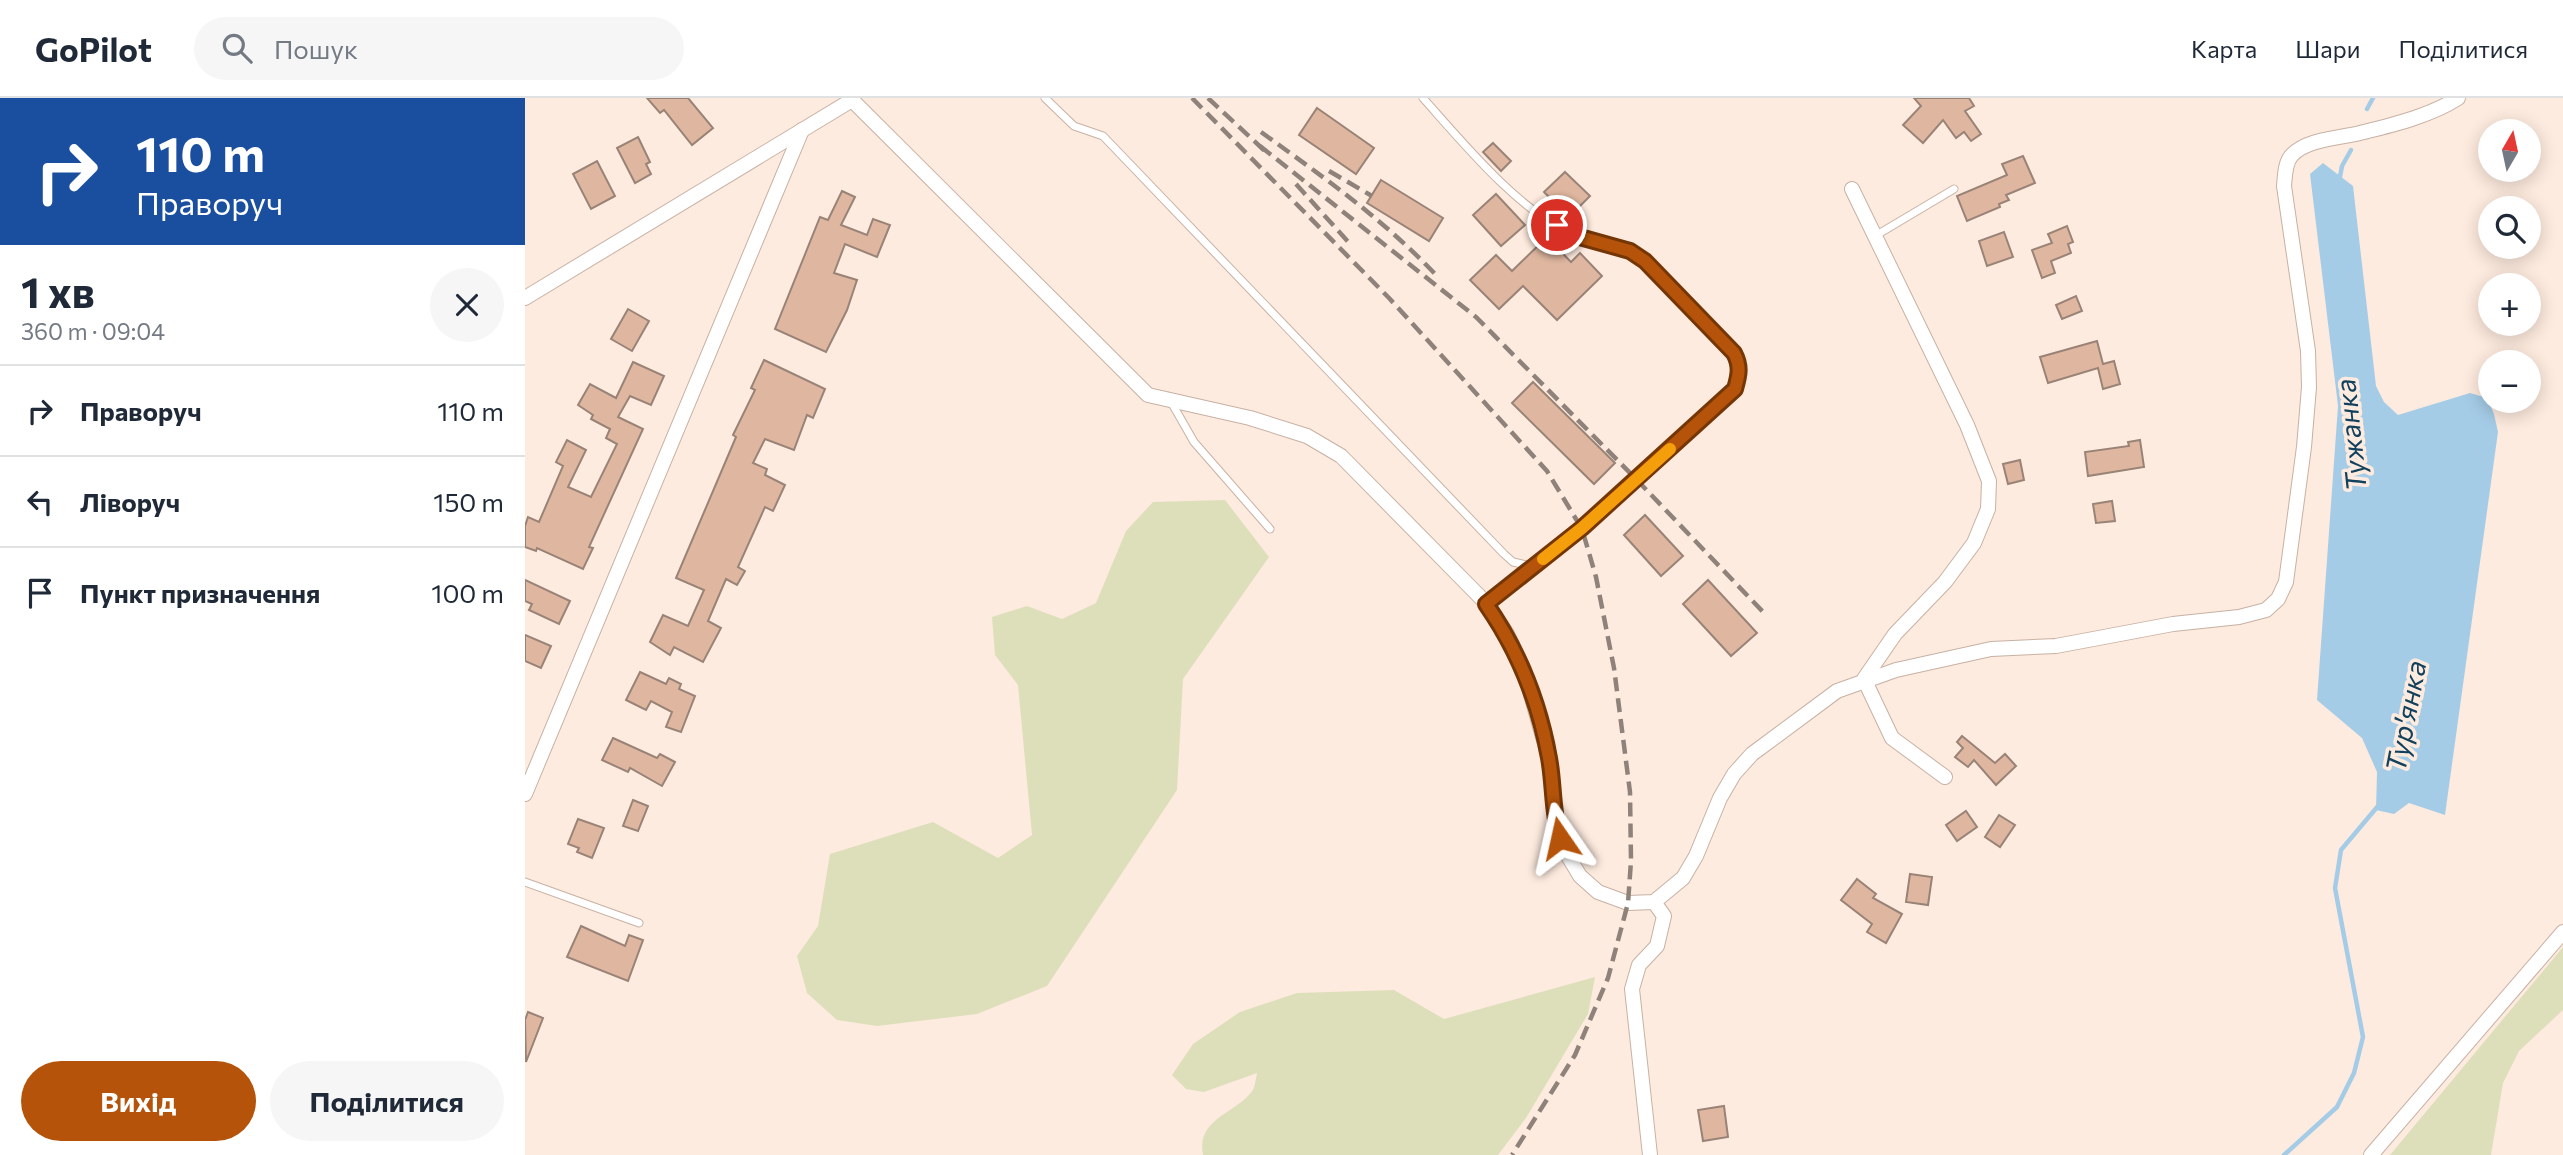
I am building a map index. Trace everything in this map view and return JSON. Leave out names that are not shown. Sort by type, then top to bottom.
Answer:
[{"type":"street","points":[[525,298],[851,99],[1148,395],[1250,418],[1307,436],[1341,456],[1486,604],[1507,634],[1524,670],[1549,758],[1556,825],[1565,851],[1580,876],[1598,892],[1628,903],[1654,902],[1683,877],[1702,844],[1720,798],[1734,774],[1752,754],[1837,691],[1896,670],[1990,649],[2056,646],[2173,624],[2239,617],[2266,610],[2278,599],[2286,582],[2309,387],[2308,351],[2284,186],[2287,167],[2291,156],[2306,146],[2363,133],[2442,108],[2458,98]]},
{"type":"street","points":[[525,794],[802,130]]},
{"type":"street","points":[[1852,189],[1967,425],[1989,481],[1988,509],[1974,543],[1945,582],[1895,634],[1864,680]]},
{"type":"street","points":[[1864,680],[1892,738],[1945,777]]},
{"type":"street","points":[[1650,1155],[1632,989],[1639,965],[1657,946],[1663,928],[1664,916],[1654,902]]},
{"type":"street","points":[[2371,1155],[2563,932]]},
{"type":"lane","points":[[1045,98],[1074,126],[1103,136],[1504,554],[1513,562],[1531,566]]},
{"type":"lane","points":[[1423,98],[1483,165],[1539,213],[1576,236],[1630,251],[1645,261],[1734,353],[1739,363],[1739,377],[1735,389],[1582,528],[1486,604]]},
{"type":"lane","points":[[1875,236],[1954,190]]},
{"type":"lane","points":[[1170,400],[1194,442],[1270,529]]},
{"type":"lane","points":[[525,882],[639,923]]},
{"type":"green space","points":[[1225,500],[1269,557],[1183,679],[1177,790],[1047,986],[977,1014],[877,1026],[837,1020],[807,993],[797,956],[818,926],[830,854],[933,822],[998,858],[1032,835],[1018,685],[995,655],[992,617],[1027,606],[1062,619],[1096,603],[1126,531],[1153,502]]},
{"type":"green space","points":[[2563,947],[2563,1010],[2519,1051],[2503,1083],[2491,1155],[2390,1155]]},
{"type":"green space","points":[[1595,977],[1588,1014],[1526,1118],[1498,1155],[1203,1155],[1205,1133],[1253,1090],[1257,1073],[1204,1092],[1186,1089],[1172,1075],[1193,1044],[1240,1012],[1297,993],[1394,990],[1444,1019]]},
{"type":"water","points":[[2323,163],[2353,186],[2376,386],[2384,402],[2398,415],[2470,393],[2478,395],[2478,413],[2494,413],[2498,432],[2445,815],[2409,803],[2394,814],[2376,810],[2377,772],[2362,738],[2317,700],[2338,406],[2310,174]]},
{"type":"building","points":[[647,98],[688,98],[713,128],[692,145],[664,110],[660,113]]},
{"type":"building","points":[[1914,98],[1969,98],[1974,106],[1965,111],[1981,134],[1971,141],[1964,132],[1956,138],[1943,120],[1923,143],[1903,125],[1921,106]]},
{"type":"building","points":[[1317,108],[1374,148],[1356,174],[1299,135]]},
{"type":"building","points":[[638,137],[650,162],[646,164],[651,174],[635,183],[617,148]]},
{"type":"building","points":[[1493,143],[1511,161],[1501,171],[1483,152]]},
{"type":"building","points":[[2023,156],[2035,183],[2006,195],[2009,200],[1999,204],[2000,207],[1967,221],[1957,196],[2007,175],[2002,164]]},
{"type":"building","points":[[597,161],[615,196],[591,209],[573,174]]},
{"type":"building","points":[[1565,172],[1590,196],[1569,217],[1544,192]]},
{"type":"building","points":[[1381,180],[1443,218],[1429,241],[1367,203]]},
{"type":"building","points":[[842,191],[855,197],[841,225],[867,235],[873,219],[890,225],[877,257],[845,244],[834,273],[857,280],[847,310],[826,352],[775,329],[820,217],[828,220]]},
{"type":"building","points":[[1496,194],[1525,225],[1501,246],[1473,215]]},
{"type":"building","points":[[2067,226],[2073,242],[2068,244],[2071,253],[2051,261],[2055,273],[2042,278],[2032,250],[2052,243],[2048,234]]},
{"type":"building","points":[[2004,232],[2013,257],[1987,266],[1979,241]]},
{"type":"building","points":[[1547,237],[1571,262],[1580,253],[1602,276],[1557,320],[1523,286],[1499,309],[1470,280],[1496,255],[1512,271]]},
{"type":"building","points":[[2076,296],[2082,311],[2062,319],[2056,305]]},
{"type":"building","points":[[628,309],[649,321],[632,351],[611,339]]},
{"type":"building","points":[[2097,341],[2103,364],[2114,361],[2120,384],[2103,389],[2098,368],[2048,383],[2040,357]]},
{"type":"building","points":[[764,360],[825,389],[813,418],[807,415],[794,450],[765,439],[753,463],[767,469],[765,475],[785,485],[773,511],[765,507],[738,567],[745,571],[737,585],[726,579],[708,621],[721,628],[703,662],[674,647],[670,655],[650,642],[663,615],[688,626],[704,590],[676,578],[736,437],[733,435],[755,390],[751,388]]},
{"type":"building","points":[[633,362],[664,376],[651,405],[630,396],[618,417],[643,429],[589,547],[593,548],[583,569],[537,548],[536,551],[525,547],[528,517],[539,522],[563,466],[556,462],[567,440],[586,450],[568,487],[591,497],[617,444],[606,438],[610,429],[591,419],[593,415],[578,405],[590,384],[616,398]]},
{"type":"building","points":[[1533,382],[1615,463],[1594,484],[1512,403]]},
{"type":"building","points":[[2140,440],[2144,467],[2088,476],[2085,452],[2129,446],[2128,442]]},
{"type":"building","points":[[2020,460],[2024,480],[2008,484],[2003,464]]},
{"type":"building","points":[[2112,501],[2115,521],[2096,523],[2093,504]]},
{"type":"building","points":[[1645,515],[1683,556],[1661,576],[1624,535]]},
{"type":"building","points":[[525,580],[570,601],[559,624],[529,610],[532,604],[525,601]]},
{"type":"building","points":[[1708,580],[1757,633],[1731,656],[1683,604]]},
{"type":"building","points":[[525,635],[551,646],[541,668],[525,661]]},
{"type":"building","points":[[640,672],[666,684],[669,678],[681,684],[679,689],[695,696],[681,732],[666,727],[672,712],[651,701],[646,710],[626,700]]},
{"type":"building","points":[[1962,736],[1995,763],[2005,754],[2016,766],[1996,785],[1974,760],[1968,767],[1955,757],[1963,748],[1957,742]]},
{"type":"building","points":[[613,738],[657,758],[660,754],[675,762],[662,786],[630,768],[628,772],[602,760]]},
{"type":"building","points":[[633,800],[648,806],[638,831],[623,826]]},
{"type":"building","points":[[1966,811],[1977,827],[1957,841],[1946,825]]},
{"type":"building","points":[[1999,815],[2015,825],[2000,847],[1985,837]]},
{"type":"building","points":[[578,819],[604,828],[592,858],[577,852],[579,848],[568,844]]},
{"type":"building","points":[[1910,874],[1932,877],[1928,905],[1906,902]]},
{"type":"building","points":[[1857,879],[1876,894],[1873,898],[1902,914],[1886,943],[1867,932],[1872,924],[1841,900]]},
{"type":"building","points":[[581,926],[625,946],[629,935],[643,940],[628,981],[567,957]]},
{"type":"building","points":[[528,1012],[543,1018],[526,1062],[525,1020]]},
{"type":"building","points":[[1724,1106],[1728,1137],[1703,1141],[1698,1110]]},
{"type":"waterway","name":"Тужанка","points":[[2367,109],[2373,98]]},
{"type":"waterway","name":"Тужанка","points":[[2339,182],[2342,166],[2351,150]]},
{"type":"waterway","name":"Тур'янка","points":[[2284,1155],[2337,1107],[2354,1073],[2363,1037],[2335,888],[2341,850],[2378,806]]},
{"type":"railway","points":[[1192,98],[1389,298],[1547,471],[1582,529],[1596,577],[1614,668],[1630,792],[1631,861],[1628,903],[1608,978],[1575,1055],[1512,1155]]},
{"type":"railway","points":[[1208,98],[1267,153]]},
{"type":"railway","points":[[1261,132],[1373,217],[1435,274]]},
{"type":"railway","points":[[1260,146],[1476,317],[1765,614]]},
{"type":"railway","points":[[1329,171],[1372,196]]},
{"type":"railway","points":[[1296,184],[1352,246]]},
{"type":"slow traffic","points":[[1543,559],[1582,528],[1670,449]]},
{"type":"route","points":[[1557,225],[1576,236],[1630,251],[1645,261],[1734,353],[1739,363],[1739,377],[1735,389],[1582,528],[1486,604],[1507,634],[1524,670],[1549,758],[1556,825],[1560,838]]}]
